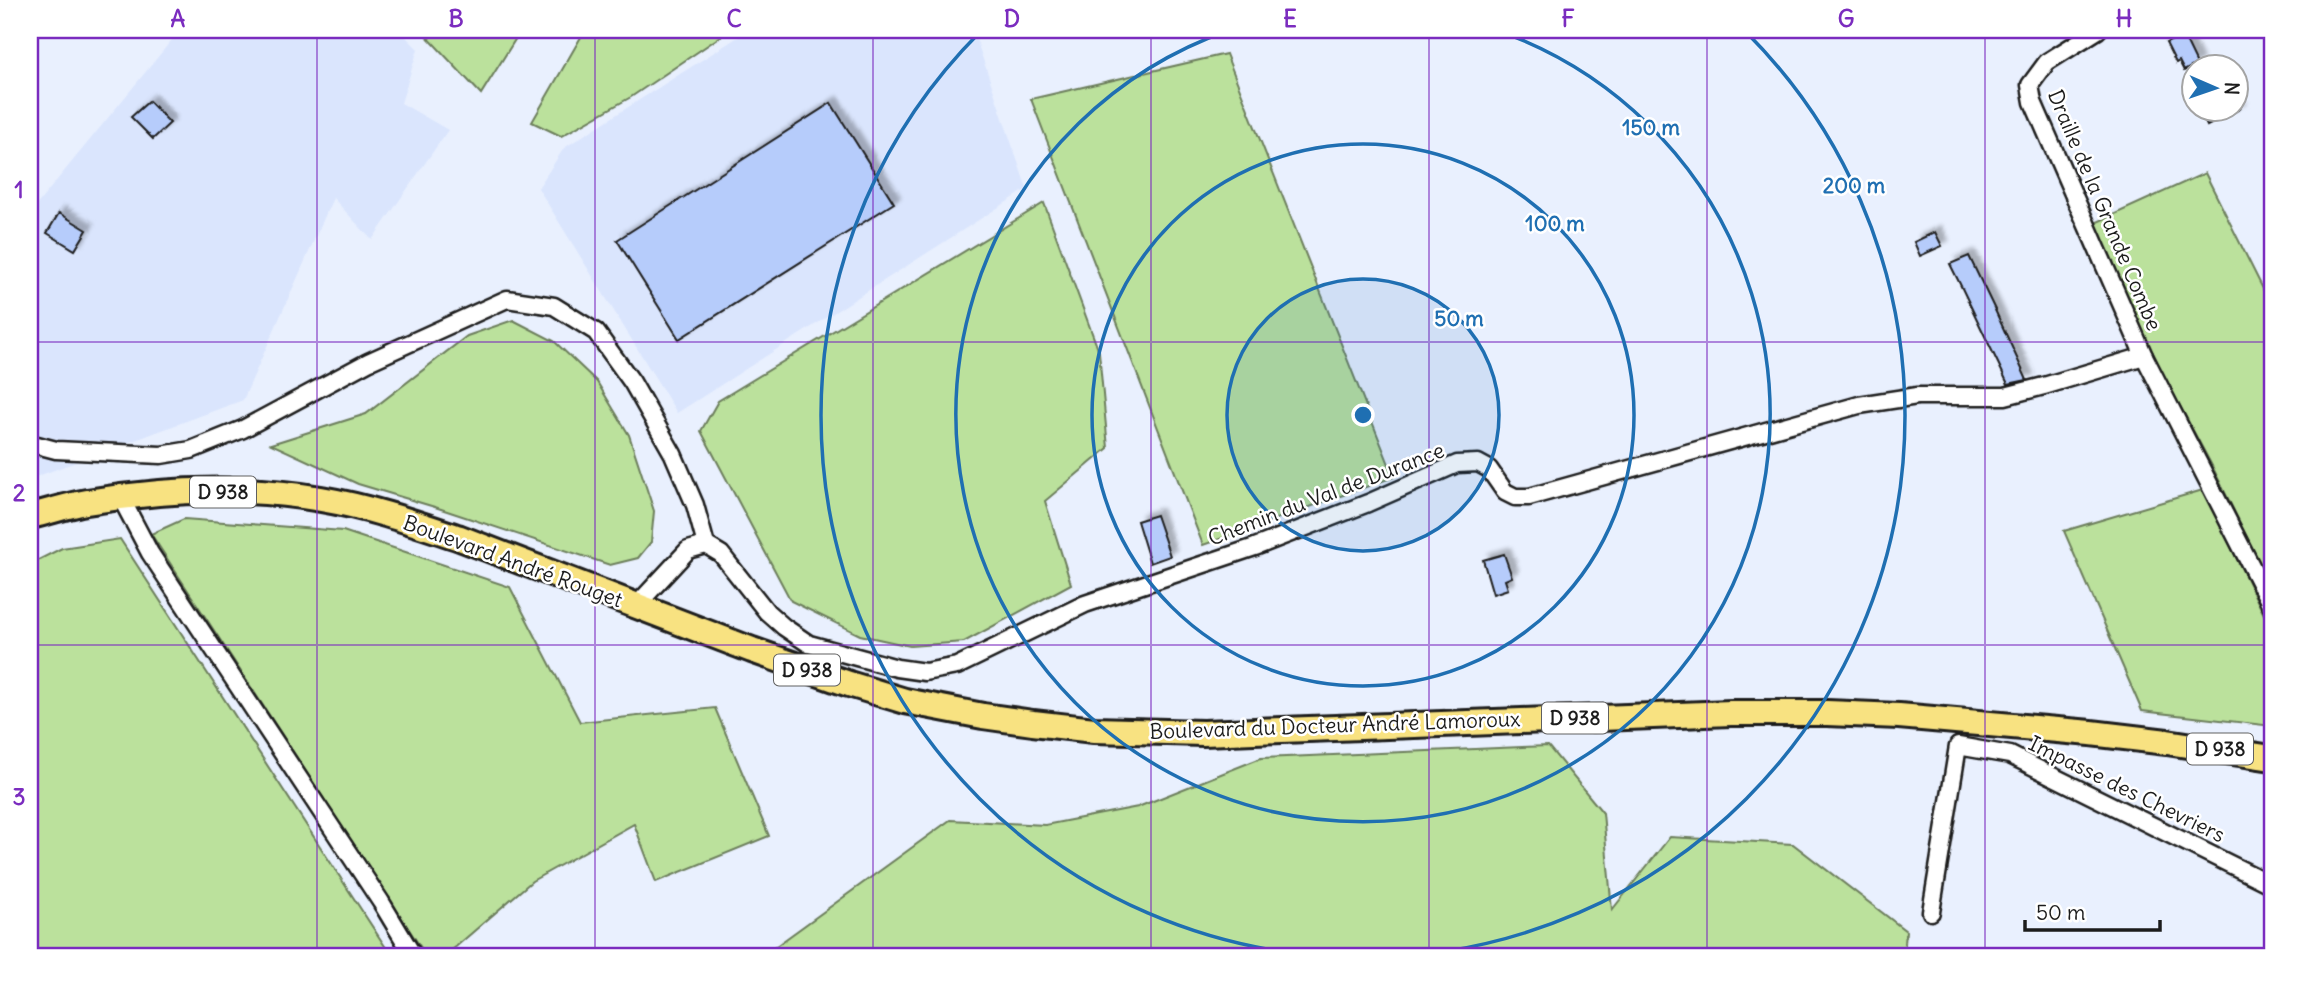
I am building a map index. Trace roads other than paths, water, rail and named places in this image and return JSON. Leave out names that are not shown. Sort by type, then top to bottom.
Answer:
[{"type":"main road","name":"Boulevard André Rouget","points":[[30,516],[86,502],[170,493],[233,492],[323,499],[416,523],[460,538],[849,684],[905,701],[983,716]]},
{"type":"main road","name":"Boulevard du Docteur André Lamoroux","points":[[983,716],[1094,730],[1203,733],[1731,713],[1827,713],[1910,717],[2091,733],[2272,758]]},
{"type":"street","name":"Draille de la Grande Combe","points":[[2098,30],[2047,62],[2030,85],[2033,102],[2144,355]]},
{"type":"street","points":[[30,446],[57,450],[161,455],[191,450],[243,429],[368,362],[507,299],[554,306],[596,332],[632,382],[673,454],[695,505],[706,545],[688,550],[636,606]]},
{"type":"street","name":"Chemin du Val de Durance","points":[[706,545],[721,554],[767,612],[809,643],[897,668],[925,672],[957,666],[1085,604],[1255,547],[1368,503],[1457,464],[1478,463],[1489,469],[1506,492],[1515,497],[1529,497],[1859,405],[1917,396],[2005,396],[2144,355]]},
{"type":"street","points":[[2144,355],[2272,607]]},
{"type":"street","points":[[121,498],[150,553],[381,902],[414,957]]},
{"type":"street","name":"Impasse des Chevriers","points":[[1931,912],[1958,746],[2010,755],[2272,885]]}]
